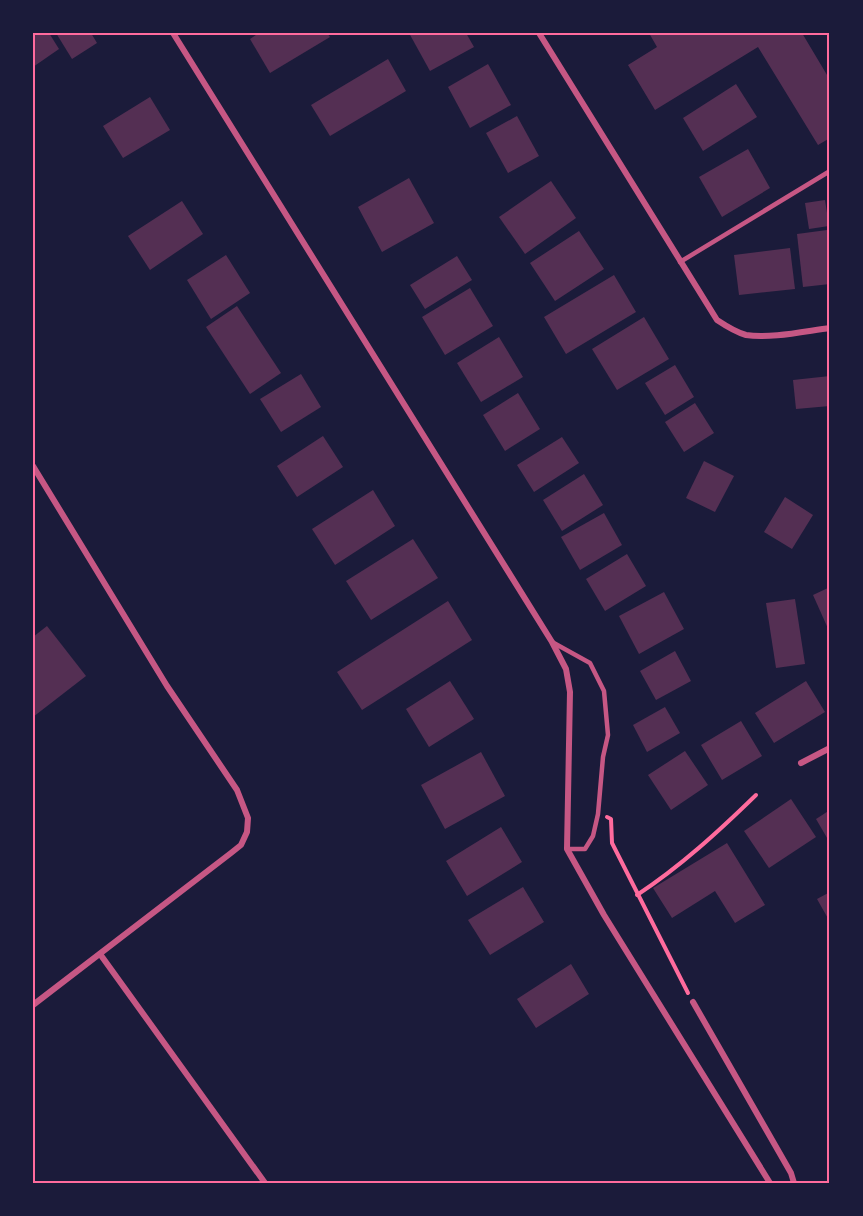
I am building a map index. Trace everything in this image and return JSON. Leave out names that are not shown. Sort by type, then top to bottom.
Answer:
[{"type":"street","points":[[172,33],[552,642],[566,669],[570,692],[567,849],[604,915],[770,1183]]},
{"type":"street","points":[[539,33],[717,320],[747,335],[830,328]]},
{"type":"street","points":[[33,466],[166,686],[237,790],[249,818],[248,832],[240,845],[231,853],[33,1005]]},
{"type":"street","points":[[801,763],[830,748]]},
{"type":"street","points":[[100,954],[266,1183]]},
{"type":"street","points":[[693,1002],[792,1173],[794,1183]]},
{"type":"lane","points":[[680,262],[830,171]]},
{"type":"lane","points":[[552,642],[590,663],[604,691],[608,735],[593,836],[585,849],[567,849]]},
{"type":"path","points":[[637,895],[670,873],[729,822],[756,795]]},
{"type":"path","points":[[598,814],[611,819],[612,843],[693,1002]]},
{"type":"building","points":[[33,33],[49,33],[59,49],[33,67]]},
{"type":"building","points":[[56,33],[91,33],[97,43],[72,59]]},
{"type":"building","points":[[259,33],[327,33],[330,37],[270,73],[250,39]]},
{"type":"building","points":[[409,33],[466,33],[474,47],[430,71]]},
{"type":"building","points":[[649,33],[802,33],[830,80],[830,138],[818,145],[758,47],[655,110],[628,65],[657,47]]},
{"type":"building","points":[[388,59],[406,91],[330,136],[311,105]]},
{"type":"building","points":[[488,64],[511,105],[470,128],[448,87]]},
{"type":"building","points":[[736,84],[757,117],[703,151],[683,118]]},
{"type":"building","points":[[150,97],[170,130],[123,158],[103,126]]},
{"type":"building","points":[[517,116],[539,156],[508,173],[486,133]]},
{"type":"building","points":[[748,149],[770,188],[722,217],[699,177]]},
{"type":"building","points":[[409,178],[434,223],[382,252],[358,207]]},
{"type":"building","points":[[551,181],[576,218],[525,254],[499,217]]},
{"type":"building","points":[[825,200],[829,226],[809,229],[805,203]]},
{"type":"building","points":[[182,201],[203,234],[150,270],[128,236]]},
{"type":"building","points":[[827,230],[830,284],[803,287],[797,234]]},
{"type":"building","points":[[579,231],[604,269],[555,301],[530,263]]},
{"type":"building","points":[[790,248],[795,289],[739,295],[734,255]]},
{"type":"building","points":[[226,255],[250,293],[211,319],[187,280]]},
{"type":"building","points":[[457,256],[472,280],[425,309],[410,285]]},
{"type":"building","points":[[614,275],[636,312],[566,354],[544,317]]},
{"type":"building","points":[[470,288],[493,326],[445,355],[422,317]]},
{"type":"building","points":[[237,306],[281,373],[250,394],[206,327]]},
{"type":"building","points":[[644,317],[669,359],[617,390],[592,349]]},
{"type":"building","points":[[499,337],[523,377],[481,402],[457,363]]},
{"type":"building","points":[[675,365],[694,397],[665,415],[645,383]]},
{"type":"building","points":[[301,374],[321,407],[281,432],[260,399]]},
{"type":"building","points":[[830,376],[830,406],[796,409],[793,380]]},
{"type":"building","points":[[518,393],[540,429],[505,451],[483,415]]},
{"type":"building","points":[[695,403],[714,433],[684,452],[665,422]]},
{"type":"building","points":[[323,436],[343,467],[297,497],[277,466]]},
{"type":"building","points":[[562,437],[579,463],[534,492],[517,465]]},
{"type":"building","points":[[704,461],[734,476],[715,512],[686,498]]},
{"type":"building","points":[[584,474],[603,505],[562,531],[543,500]]},
{"type":"building","points":[[373,490],[395,526],[335,565],[312,529]]},
{"type":"building","points":[[785,497],[813,515],[792,549],[764,532]]},
{"type":"building","points":[[604,513],[622,545],[580,570],[561,537]]},
{"type":"building","points":[[413,539],[438,578],[371,620],[346,581]]},
{"type":"building","points":[[627,554],[646,586],[605,611],[586,579]]},
{"type":"building","points":[[830,587],[830,633],[813,595]]},
{"type":"building","points":[[664,592],[684,629],[639,654],[619,616]]},
{"type":"building","points":[[795,599],[805,664],[776,668],[766,603]]},
{"type":"building","points":[[448,601],[472,640],[362,710],[337,672]]},
{"type":"building","points":[[47,626],[86,676],[33,717],[33,637]]},
{"type":"building","points":[[675,651],[691,681],[656,700],[640,671]]},
{"type":"building","points":[[450,681],[474,719],[429,747],[406,709]]},
{"type":"building","points":[[806,681],[825,712],[774,743],[755,713]]},
{"type":"building","points":[[665,707],[680,733],[647,752],[633,725]]},
{"type":"building","points":[[741,721],[762,756],[722,780],[701,745]]},
{"type":"building","points":[[685,751],[708,785],[671,810],[648,775]]},
{"type":"building","points":[[481,752],[505,796],[445,829],[421,785]]},
{"type":"building","points":[[791,799],[816,837],[769,868],[744,831]]},
{"type":"building","points":[[830,810],[830,843],[816,819]]},
{"type":"building","points":[[501,827],[522,862],[467,896],[446,861]]},
{"type":"building","points":[[727,843],[765,905],[735,923],[715,891],[672,918],[653,888]]},
{"type":"building","points":[[523,887],[544,922],[490,955],[468,920]]},
{"type":"building","points":[[830,892],[830,922],[817,899]]},
{"type":"building","points":[[571,964],[589,994],[536,1028],[517,999]]}]
